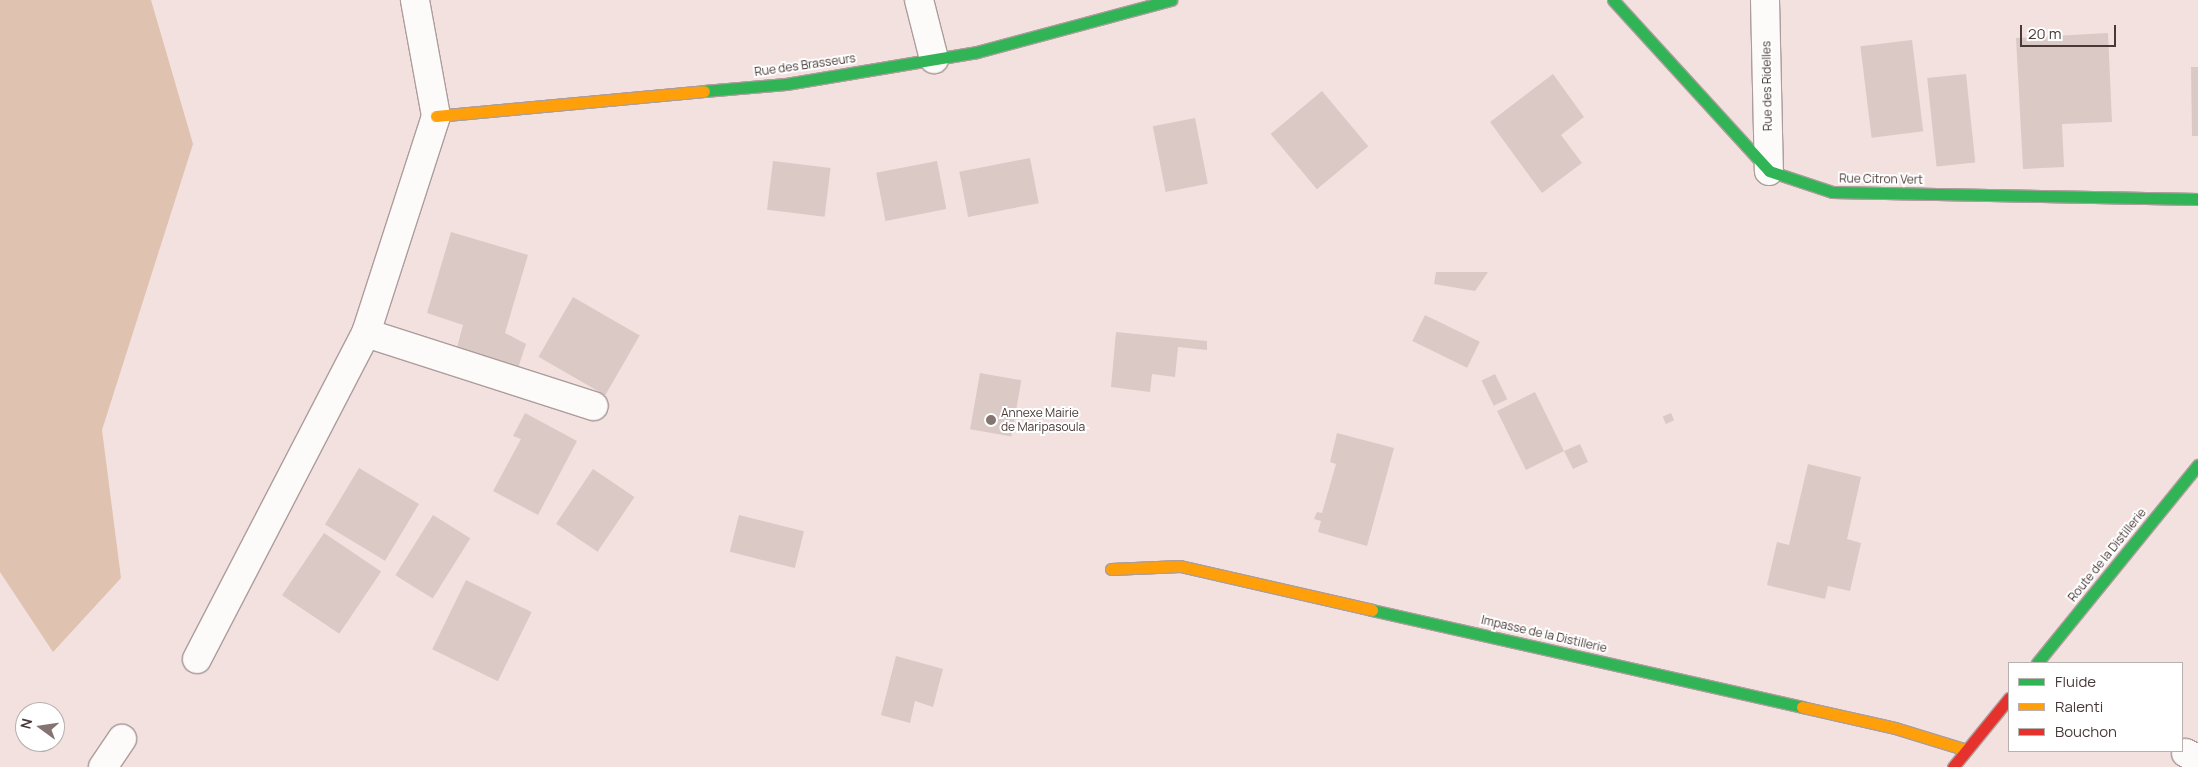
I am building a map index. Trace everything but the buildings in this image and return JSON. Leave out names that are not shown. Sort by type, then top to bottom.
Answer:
[{"type":"street","points":[[197,659],[366,334],[436,116],[415,0]]},
{"type":"street","points":[[919,0],[934,59]]},
{"type":"street","name":"Rue des Brasseurs","points":[[436,116],[786,84],[977,52],[1171,0]]},
{"type":"street","name":"Rue Citron Vert","points":[[1613,0],[1769,171],[1832,192],[2198,199]]},
{"type":"street","name":"Rue des Ridelles","points":[[1765,0],[1769,171]]},
{"type":"street","points":[[366,334],[594,406]]},
{"type":"street","name":"Route de la Distillerie","points":[[2038,662],[2198,465]]},
{"type":"street","name":"Impasse de la Distillerie","points":[[1111,569],[1180,566],[1895,728],[1967,750]]},
{"type":"street","points":[[1953,767],[2008,699]]},
{"type":"street","points":[[103,767],[122,739]]},
{"type":"shaded area","points":[[0,0],[151,0],[193,144],[102,430],[121,578],[53,652],[0,572]]},
{"type":"traffic: fast","points":[[704,91],[786,84],[977,52],[1171,0]]},
{"type":"traffic: fast","points":[[1613,0],[1769,171],[1832,192],[2198,199]]},
{"type":"traffic: fast","points":[[2038,662],[2198,465]]},
{"type":"traffic: fast","points":[[1372,610],[1802,707]]},
{"type":"traffic: slow","points":[[436,116],[704,91]]},
{"type":"traffic: slow","points":[[1111,569],[1180,566],[1372,610]]},
{"type":"traffic: slow","points":[[1802,707],[1895,728],[1967,750]]},
{"type":"traffic: jam","points":[[1953,767],[2008,699]]},
{"type":"place","name":"Annexe Mairie de Maripasoula","points":[[991,420]]}]
